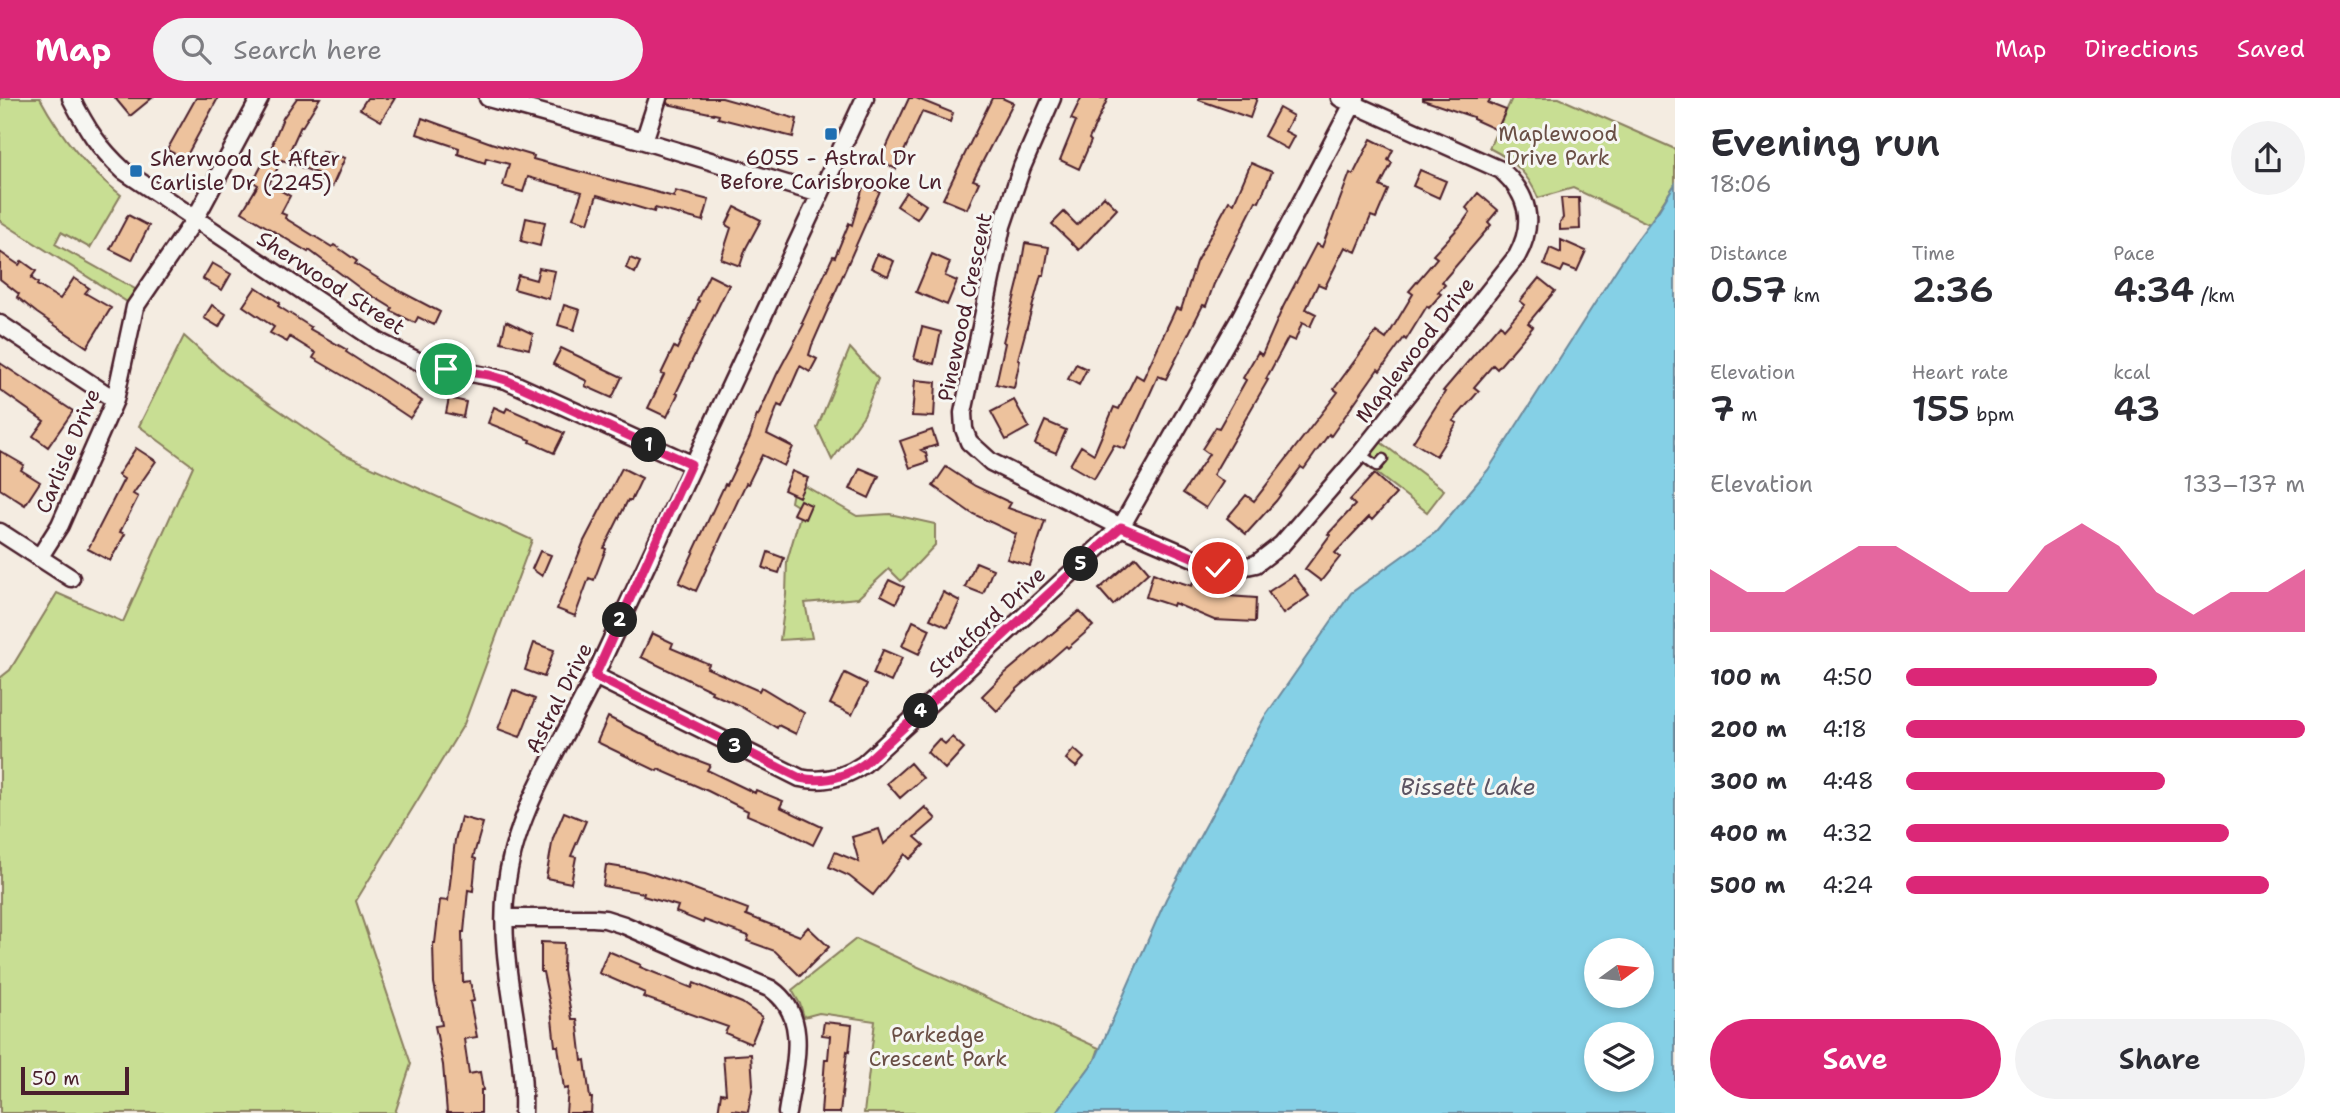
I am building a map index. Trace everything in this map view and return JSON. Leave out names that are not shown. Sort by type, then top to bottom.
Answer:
[{"type":"street","name":"Sherwood Street","points":[[71,98],[103,152],[124,171],[379,342],[424,364],[506,380],[691,464]]},
{"type":"street","name":"Carlisle Drive","points":[[39,558],[60,524],[115,400],[135,307],[195,219],[260,98]]},
{"type":"street","points":[[488,98],[820,194]]},
{"type":"street","points":[[644,141],[658,98]]},
{"type":"street","name":"Astral Drive","points":[[523,1113],[520,1065],[506,967],[505,918],[506,888],[512,855],[523,822],[546,770],[595,676],[691,464],[865,98]]},
{"type":"street","name":"Pinewood Crescent","points":[[1052,98],[1022,167],[1002,226],[963,413],[964,429],[972,446],[991,462],[1121,527]]},
{"type":"street","name":"Stratford Drive","points":[[595,676],[793,775],[814,780],[835,779],[864,764],[1121,527],[1239,320],[1349,100]]},
{"type":"street","name":"Maplewood Drive","points":[[1121,527],[1212,566],[1233,569],[1256,564],[1282,544],[1360,454],[1517,256],[1526,240],[1528,219],[1520,192],[1501,170],[1349,100]]},
{"type":"street","points":[[0,324],[115,400]]},
{"type":"street","points":[[0,533],[71,578]]},
{"type":"street","points":[[505,918],[605,919],[771,989],[790,1007],[797,1028],[787,1113]]},
{"type":"lane","points":[[1360,454],[1377,466],[1383,459]]},
{"type":"green space","points":[[0,98],[40,98],[75,151],[121,195],[90,248],[61,232],[55,244],[142,293],[135,307],[0,221]]},
{"type":"green space","name":"Maplewood Drive Park","points":[[1512,98],[1559,98],[1675,149],[1675,184],[1649,224],[1573,188],[1538,198],[1530,181],[1519,168],[1489,148]]},
{"type":"green space","points":[[184,336],[224,372],[341,453],[532,540],[464,724],[356,901],[411,1064],[395,1113],[0,1113],[0,678],[10,670],[57,593],[123,622],[193,466],[139,426]]},
{"type":"green space","points":[[850,348],[878,379],[864,415],[832,460],[817,428]]},
{"type":"green space","points":[[1379,441],[1444,490],[1427,512],[1363,463]]},
{"type":"green space","points":[[795,480],[857,516],[890,514],[935,524],[935,545],[901,581],[889,569],[858,598],[805,603],[812,638],[780,640],[787,561],[802,509],[791,502]]},
{"type":"green space","name":"Parkedge Crescent Park","points":[[856,939],[1099,1048],[1095,1060],[1056,1113],[864,1113],[875,1021],[819,1013],[804,1017],[792,990]]},
{"type":"water","name":"Bissett Lake","points":[[1675,184],[1675,1113],[1056,1113],[1095,1060],[1166,899],[1264,718],[1351,593],[1436,532],[1488,470],[1627,253]]},
{"type":"building","points":[[115,98],[152,98],[130,116]]},
{"type":"building","points":[[196,98],[218,98],[185,159],[167,150]]},
{"type":"building","points":[[297,98],[320,98],[301,126],[291,148],[319,158],[322,151],[345,158],[332,187],[319,180],[322,175],[282,160],[269,184],[290,196],[281,213],[332,247],[334,245],[357,261],[355,264],[440,312],[434,325],[418,317],[415,323],[391,311],[392,308],[361,289],[309,250],[308,252],[242,212],[258,185],[253,182],[283,118]]},
{"type":"building","points":[[367,98],[395,98],[381,121],[360,109]]},
{"type":"building","points":[[668,98],[722,98],[797,119],[793,137],[718,118],[719,115],[667,104]]},
{"type":"building","points":[[909,98],[916,98],[953,113],[950,122],[922,112],[896,169],[880,161]]},
{"type":"building","points":[[992,98],[1002,98],[1013,103],[973,180],[979,182],[967,209],[943,199]]},
{"type":"building","points":[[1081,98],[1108,98],[1079,169],[1060,160],[1076,121],[1071,119]]},
{"type":"building","points":[[1199,98],[1257,98],[1250,118]]},
{"type":"building","points":[[1423,98],[1491,98],[1488,103],[1506,110],[1497,130],[1473,117]]},
{"type":"building","points":[[1279,108],[1293,116],[1285,131],[1294,136],[1287,149],[1264,136]]},
{"type":"building","points":[[422,118],[534,156],[533,159],[674,197],[675,191],[709,200],[703,221],[655,208],[654,212],[597,195],[588,223],[573,218],[582,192],[528,177],[523,192],[503,186],[509,164],[486,158],[485,163],[458,154],[459,148],[417,134]]},
{"type":"building","points":[[1371,139],[1393,150],[1388,160],[1392,163],[1380,186],[1388,190],[1376,218],[1371,216],[1356,252],[1345,247],[1325,287],[1318,284],[1306,309],[1316,314],[1310,327],[1302,323],[1295,341],[1288,338],[1266,379],[1268,380],[1213,475],[1223,482],[1206,508],[1183,493],[1209,454],[1202,449],[1216,427],[1219,428],[1246,380],[1243,378],[1258,352],[1262,355],[1283,307],[1316,244],[1322,247],[1350,173],[1353,175]]},
{"type":"building","points":[[1251,163],[1272,172],[1259,202],[1256,201],[1214,284],[1206,306],[1203,305],[1166,379],[1158,376],[1125,449],[1114,445],[1094,479],[1070,465],[1081,446],[1094,454],[1114,407],[1119,409],[1136,375],[1143,379],[1176,308],[1181,310],[1196,262],[1229,201],[1234,203]]},
{"type":"building","points":[[1420,170],[1446,181],[1439,198],[1413,186]]},
{"type":"building","points":[[863,187],[880,191],[812,345],[809,355],[817,359],[810,372],[800,366],[782,407],[778,405],[767,434],[793,447],[784,466],[762,455],[748,484],[746,483],[696,591],[679,583],[750,437],[757,415],[804,324],[802,323],[833,256],[835,257],[849,223],[852,225]]},
{"type":"building","points":[[906,192],[926,205],[917,219],[897,206]]},
{"type":"building","points":[[1478,193],[1498,210],[1488,222],[1491,225],[1442,282],[1445,285],[1438,292],[1441,294],[1429,308],[1427,306],[1406,340],[1404,338],[1380,371],[1378,369],[1331,436],[1329,434],[1304,469],[1301,467],[1276,501],[1246,534],[1227,518],[1246,495],[1254,501],[1338,392],[1334,389],[1376,332],[1386,339],[1413,294],[1409,291],[1437,258],[1433,255],[1461,225],[1470,212],[1466,208]]},
{"type":"building","points":[[1104,196],[1117,209],[1079,250],[1052,224],[1064,212],[1077,225]]},
{"type":"building","points":[[1561,198],[1579,198],[1580,229],[1560,230],[1563,218]]},
{"type":"building","points":[[735,207],[761,220],[740,266],[721,259],[731,228],[726,225]]},
{"type":"building","points":[[128,215],[149,226],[132,260],[110,249]]},
{"type":"building","points":[[526,218],[545,222],[540,246],[521,241]]},
{"type":"building","points":[[1561,240],[1586,251],[1577,271],[1564,266],[1561,272],[1544,265],[1550,248],[1561,253]]},
{"type":"building","points":[[1025,243],[1049,247],[1044,275],[1041,275],[1018,359],[1020,360],[1014,388],[996,384]]},
{"type":"building","points":[[0,252],[19,265],[22,261],[36,271],[31,278],[37,285],[60,299],[74,278],[89,288],[85,293],[111,308],[87,347],[37,313],[0,279]]},
{"type":"building","points":[[877,254],[894,261],[888,276],[871,268]]},
{"type":"building","points":[[932,254],[950,262],[945,276],[957,281],[947,305],[916,292]]},
{"type":"building","points":[[630,258],[640,262],[635,273],[626,268]]},
{"type":"building","points":[[212,263],[231,274],[222,290],[203,279]]},
{"type":"building","points":[[539,268],[555,271],[549,299],[514,289],[518,275],[536,280]]},
{"type":"building","points":[[709,275],[729,285],[667,417],[648,408],[664,375],[661,374],[674,347],[677,349]]},
{"type":"building","points":[[1539,278],[1555,291],[1528,323],[1533,327],[1497,369],[1493,365],[1474,387],[1479,391],[1453,421],[1457,423],[1436,456],[1413,442],[1445,392],[1443,391],[1500,324],[1504,329],[1525,305],[1520,301]]},
{"type":"building","points":[[256,287],[280,303],[278,306],[311,327],[310,329],[347,350],[346,352],[422,401],[410,418],[313,358],[316,353],[290,337],[287,342],[270,333],[274,327],[243,306]]},
{"type":"building","points":[[212,305],[226,314],[219,327],[204,318]]},
{"type":"building","points":[[564,305],[580,310],[574,330],[558,325]]},
{"type":"building","points":[[506,321],[533,334],[529,349],[501,342]]},
{"type":"building","points":[[922,327],[941,332],[934,364],[914,359]]},
{"type":"building","points":[[561,348],[622,377],[612,398],[585,386],[587,381],[553,364]]},
{"type":"building","points":[[0,363],[73,411],[48,447],[33,436],[44,421],[0,390]]},
{"type":"building","points":[[1076,364],[1087,369],[1079,385],[1068,379]]},
{"type":"building","points":[[915,380],[936,382],[934,417],[912,416]]},
{"type":"building","points":[[449,398],[466,402],[463,417],[446,413]]},
{"type":"building","points":[[1014,400],[1029,427],[1006,440],[991,412]]},
{"type":"building","points":[[494,407],[505,412],[507,408],[564,433],[554,453],[530,442],[531,440],[488,423]]},
{"type":"building","points":[[1045,421],[1066,430],[1056,453],[1035,444]]},
{"type":"building","points":[[932,430],[937,445],[921,450],[926,453],[928,462],[910,468],[900,441]]},
{"type":"building","points":[[136,448],[156,461],[133,494],[138,497],[120,532],[125,534],[110,561],[88,549],[124,479],[118,475]]},
{"type":"building","points":[[0,451],[24,465],[21,470],[40,482],[25,505],[0,489]]},
{"type":"building","points":[[946,467],[975,486],[1011,503],[1008,508],[1045,521],[1030,566],[1007,559],[1016,534],[971,513],[933,486]]},
{"type":"building","points":[[622,468],[642,478],[604,548],[606,549],[594,580],[589,578],[575,616],[557,609],[584,541]]},
{"type":"building","points":[[860,468],[879,476],[869,498],[850,489]]},
{"type":"building","points":[[792,471],[808,478],[799,497],[784,490]]},
{"type":"building","points":[[1374,474],[1396,494],[1372,520],[1369,517],[1335,553],[1340,557],[1321,581],[1305,569],[1330,535],[1328,534],[1355,505],[1350,500]]},
{"type":"building","points":[[800,500],[811,505],[805,519],[793,514]]},
{"type":"building","points":[[540,551],[551,555],[542,576],[532,569]]},
{"type":"building","points":[[768,552],[784,558],[779,573],[763,568]]},
{"type":"building","points":[[1136,557],[1149,572],[1113,605],[1099,589]]},
{"type":"building","points":[[976,562],[993,569],[983,594],[965,587]]},
{"type":"building","points":[[1153,573],[1192,586],[1193,582],[1228,596],[1256,598],[1255,622],[1214,620],[1174,603],[1173,606],[1146,597]]},
{"type":"building","points":[[1294,575],[1309,596],[1283,614],[1268,592]]},
{"type":"building","points":[[889,580],[904,587],[896,603],[881,595]]},
{"type":"building","points":[[943,592],[960,601],[948,627],[930,619]]},
{"type":"building","points":[[1079,611],[1093,626],[1017,689],[997,711],[982,696]]},
{"type":"building","points":[[913,621],[930,629],[919,654],[902,646]]},
{"type":"building","points":[[652,633],[673,643],[671,648],[709,664],[707,668],[759,691],[761,687],[804,713],[796,734],[778,725],[777,728],[711,693],[712,691],[641,657]]},
{"type":"building","points":[[534,643],[554,650],[544,677],[525,670]]},
{"type":"building","points":[[883,650],[902,658],[891,682],[873,674]]},
{"type":"building","points":[[845,673],[867,684],[852,715],[830,704]]},
{"type":"building","points":[[513,690],[535,699],[520,737],[498,729]]},
{"type":"building","points":[[608,717],[681,754],[710,765],[707,770],[755,793],[756,790],[783,801],[780,807],[822,827],[813,845],[747,815],[748,811],[708,791],[658,769],[657,771],[597,742]]},
{"type":"building","points":[[952,737],[964,748],[945,769],[927,752],[939,739],[945,744]]},
{"type":"building","points":[[1074,749],[1084,758],[1076,767],[1066,759]]},
{"type":"building","points":[[910,763],[923,778],[900,798],[887,783]]},
{"type":"building","points":[[925,807],[936,819],[915,837],[924,845],[910,859],[905,854],[873,895],[849,876],[829,867],[835,852],[859,862],[852,837],[879,829],[884,844]]},
{"type":"building","points":[[564,812],[586,821],[571,856],[576,857],[571,883],[546,878],[553,838]]},
{"type":"building","points":[[461,817],[483,823],[473,858],[476,859],[473,891],[468,890],[462,932],[463,982],[470,981],[474,1001],[470,1002],[477,1037],[464,1039],[469,1074],[480,1072],[483,1090],[481,1113],[447,1113],[443,1065],[435,1026],[442,1025],[434,983],[433,943],[440,900],[448,901],[455,840]]},
{"type":"building","points":[[606,865],[643,871],[676,882],[748,909],[746,915],[800,936],[808,927],[829,947],[800,976],[775,951],[747,941],[749,936],[676,912],[678,906],[643,896],[644,893],[603,886]]},
{"type":"building","points":[[541,942],[564,943],[563,970],[572,1019],[577,1019],[582,1061],[585,1060],[592,1098],[591,1113],[566,1113],[568,1088],[564,1089],[551,1010],[541,972]]},
{"type":"building","points":[[608,951],[692,988],[694,983],[742,1003],[762,1017],[751,1044],[725,1033],[728,1027],[643,997],[645,993],[599,973]]},
{"type":"building","points":[[824,1022],[852,1025],[840,1113],[821,1113],[825,1059],[828,1059],[830,1036],[822,1035]]},
{"type":"building","points":[[751,1054],[753,1085],[748,1112],[733,1110],[732,1113],[718,1113],[721,1093],[726,1094],[723,1056]]},
{"type":"place","name":"6055 - Astral Dr Before Carisbrooke Ln","points":[[831,134]]},
{"type":"place","name":"Sherwood St After Carlisle Dr (2245)","points":[[136,171]]},
{"type":"route","points":[[446,369],[506,380],[691,464],[595,676],[800,778],[835,779],[864,764],[1121,527],[1218,568]]}]
